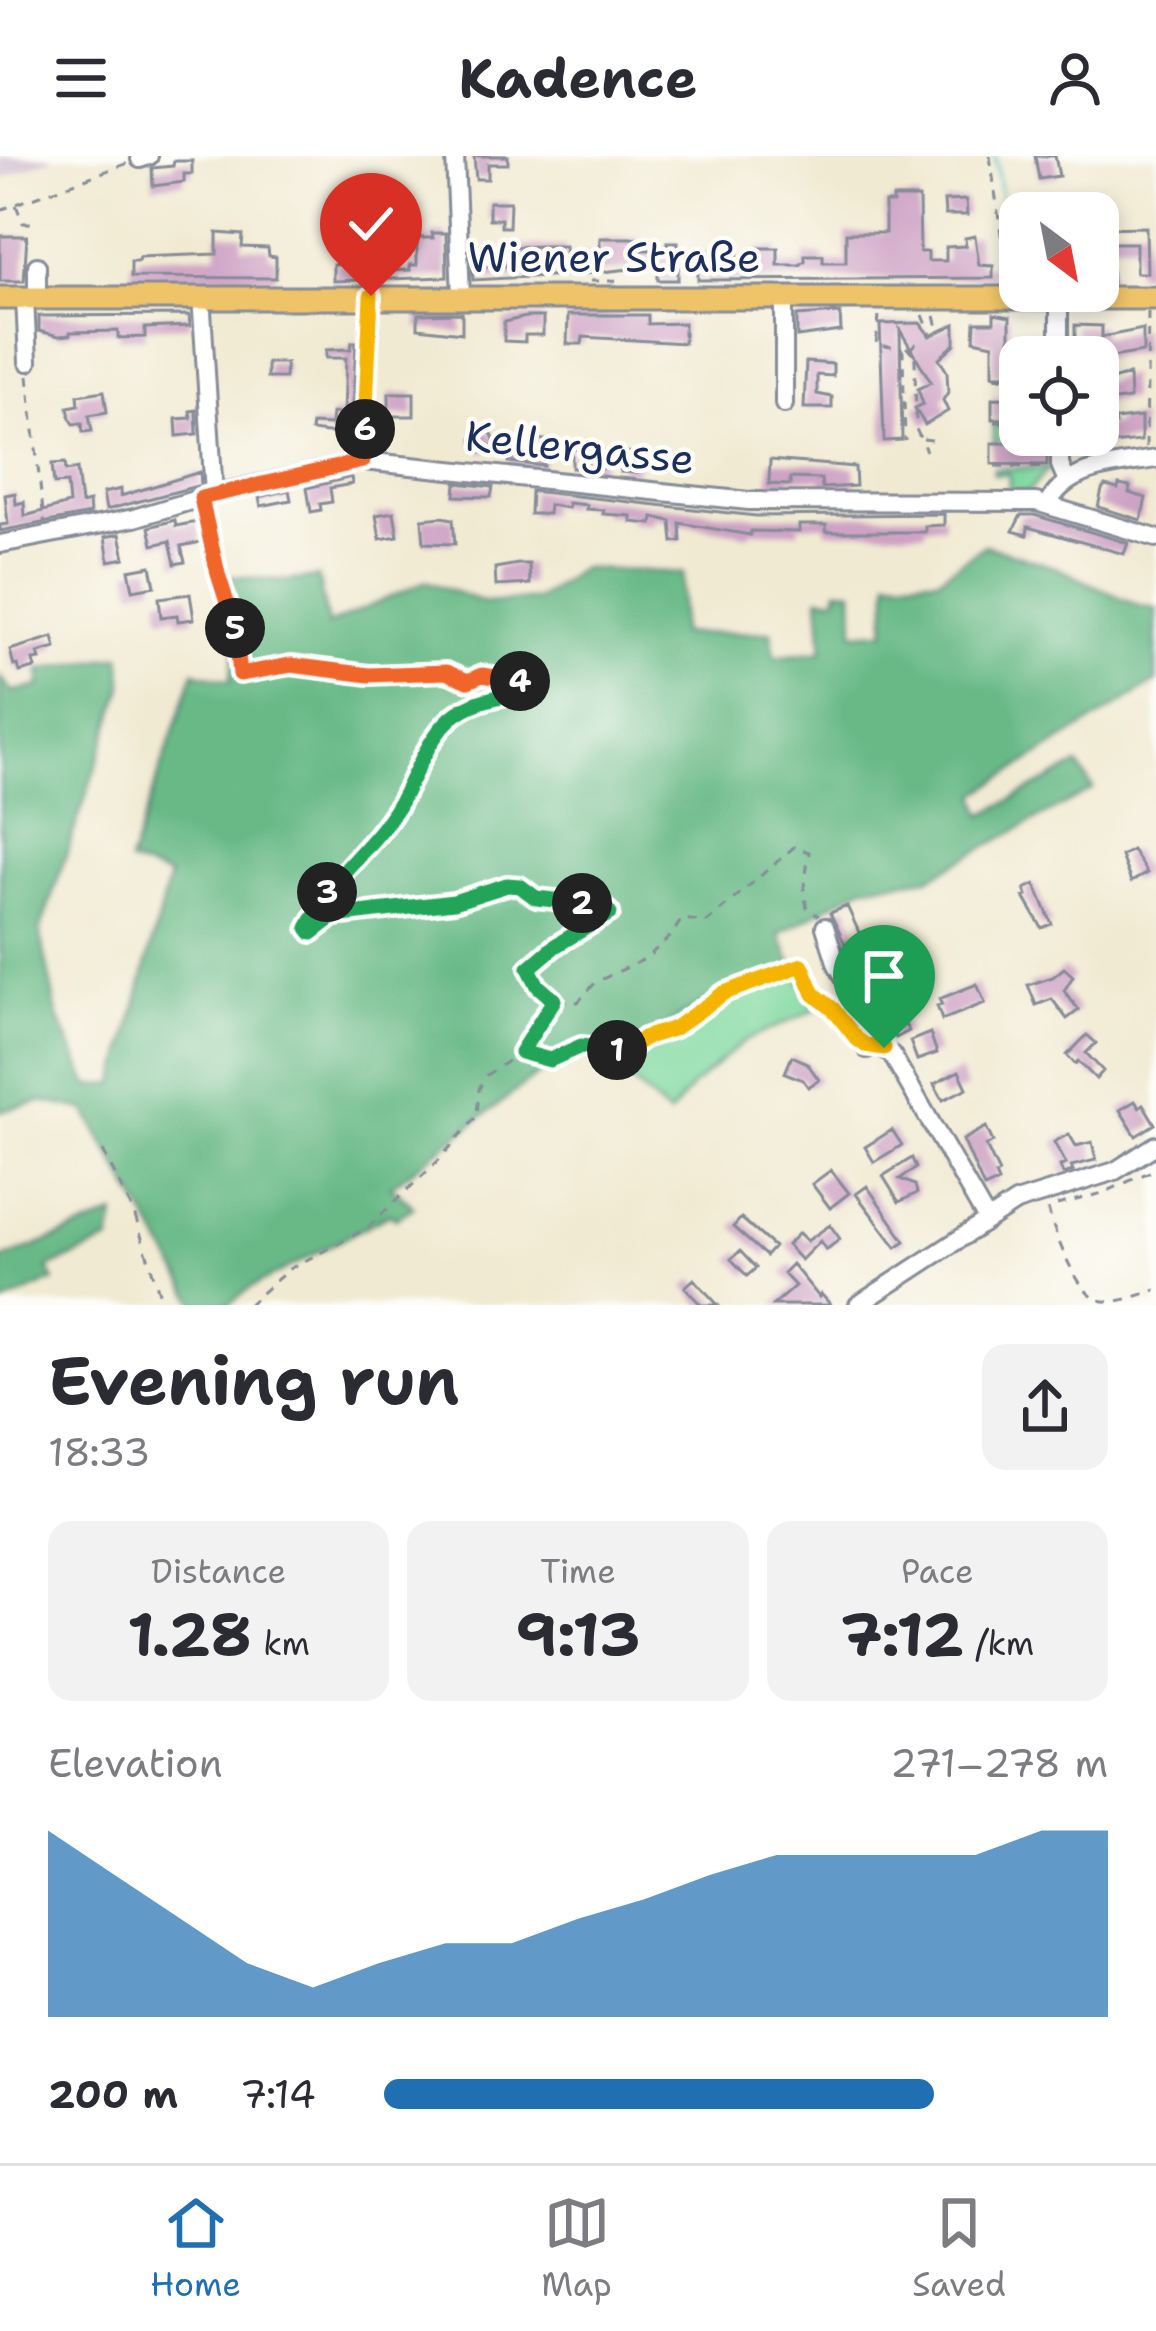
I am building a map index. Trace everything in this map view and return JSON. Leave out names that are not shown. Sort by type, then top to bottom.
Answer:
[{"type":"main road","name":"Wiener Straße","points":[[0,298],[999,297]]},
{"type":"main road","name":"Wiener Straße","points":[[1119,302],[1152,304]]},
{"type":"street","points":[[455,156],[461,296]]},
{"type":"street","points":[[28,362],[37,266]]},
{"type":"street","points":[[201,296],[207,496]]},
{"type":"street","points":[[363,461],[371,296]]},
{"type":"street","points":[[784,296],[784,404]]},
{"type":"street","points":[[1064,474],[1088,472],[1151,453]]},
{"type":"street","points":[[1048,505],[1064,474],[1062,456]]},
{"type":"street","name":"Kellergasse","points":[[0,544],[134,518],[207,496],[363,461],[749,501],[943,505],[1022,501],[1156,538]]},
{"type":"street","points":[[825,928],[837,965],[873,1027],[871,1046],[892,1055],[987,1220]]},
{"type":"street","points":[[858,1305],[987,1220],[1115,1171],[1156,1145]]},
{"type":"path","points":[[990,156],[999,219]]},
{"type":"path","points":[[0,210],[144,158]]},
{"type":"path","points":[[16,205],[23,223],[37,223]]},
{"type":"path","points":[[879,296],[875,343],[902,350],[905,441]]},
{"type":"path","points":[[1151,453],[1152,304]]},
{"type":"path","points":[[933,308],[939,331]]},
{"type":"path","points":[[923,309],[932,335]]},
{"type":"path","points":[[916,343],[908,348],[913,353],[916,427],[926,451]]},
{"type":"path","points":[[28,362],[46,535]]},
{"type":"path","points":[[995,377],[999,377]]},
{"type":"path","points":[[916,396],[921,405]]},
{"type":"path","points":[[995,422],[999,421]]},
{"type":"path","points":[[921,438],[940,441]]},
{"type":"path","points":[[995,466],[1034,465],[1064,474]]},
{"type":"path","points":[[207,496],[240,674],[291,665],[369,675],[446,672],[468,681],[482,675],[538,682],[538,688],[497,694],[452,718],[374,841],[350,861],[328,890],[308,928],[312,933],[334,916],[454,902],[507,885],[520,886],[536,898],[604,907],[610,913],[529,968],[538,986],[554,1000],[578,1002],[596,982],[644,959],[682,920],[707,922],[794,847],[809,852],[804,890],[807,909],[822,918],[825,928]]},
{"type":"path","points":[[521,1052],[550,1060],[581,1046],[631,1048],[644,1038],[675,1028],[724,993],[802,965],[814,994],[857,1039],[871,1046]]},
{"type":"path","points":[[248,1305],[290,1269],[366,1229],[467,1131],[477,1116],[485,1076],[521,1052],[554,1000]]},
{"type":"path","points":[[103,1151],[134,1214],[163,1305]]},
{"type":"path","points":[[1156,1168],[1103,1193],[1046,1198],[1052,1224],[1081,1286],[1094,1299],[1114,1301],[1156,1291]]},
{"type":"shaded area","points":[[0,156],[55,156],[0,180]]},
{"type":"green space","points":[[994,423],[999,423],[999,443],[994,443]]},
{"type":"green space","points":[[1049,468],[1029,491],[1009,492],[1009,474],[994,474],[994,469]]},
{"type":"green space","points":[[985,545],[1055,567],[1137,605],[1156,608],[1156,682],[977,794],[983,815],[1078,765],[1093,789],[928,878],[864,886],[779,934],[796,971],[721,994],[609,1062],[583,1040],[391,1186],[414,1207],[396,1218],[389,1214],[228,1305],[197,1305],[85,1110],[43,1101],[0,1111],[0,676],[12,692],[40,686],[40,670],[121,656],[123,687],[40,931],[57,1015],[89,1086],[116,1084],[169,876],[129,863],[194,672],[230,681],[235,651],[218,575],[288,581],[318,577],[328,625],[426,581],[486,603],[538,599],[581,568],[683,573],[680,634],[771,632],[775,657],[823,651],[819,597],[836,598],[838,589],[853,590],[854,633],[885,631],[889,579],[938,578]]},
{"type":"green space","points":[[796,971],[815,1010],[744,1041],[693,1085],[669,1115],[609,1062],[721,994]]},
{"type":"green space","points":[[115,1215],[110,1241],[48,1268],[54,1280],[0,1305],[0,1260]]},
{"type":"building","points":[[474,156],[508,156],[508,164],[488,164],[488,179],[476,179]]},
{"type":"building","points":[[1035,156],[1055,156],[1059,176],[1039,179]]},
{"type":"building","points":[[174,161],[192,161],[192,174],[184,174],[184,182],[153,186],[152,168],[173,166]]},
{"type":"building","points":[[893,198],[919,198],[920,252],[928,252],[928,261],[946,261],[946,247],[966,246],[965,238],[975,236],[979,265],[993,266],[993,278],[698,280],[697,254],[702,253],[737,252],[737,260],[758,259],[758,248],[778,248],[778,265],[800,265],[805,255],[823,255],[823,262],[846,262],[846,233],[885,233],[885,203],[893,203]]},
{"type":"building","points":[[966,200],[967,215],[945,215],[944,201]]},
{"type":"building","points":[[489,202],[510,202],[509,227],[501,227],[501,219],[489,219]]},
{"type":"building","points":[[1146,227],[1147,273],[1136,273],[1136,243],[1119,243],[1119,228]]},
{"type":"building","points":[[217,233],[243,235],[242,247],[268,248],[269,256],[276,257],[276,278],[131,277],[131,261],[139,257],[217,254]]},
{"type":"building","points":[[432,233],[446,233],[447,277],[333,281],[333,264],[383,264],[383,271],[410,270],[410,265],[417,265],[417,238],[433,238]]},
{"type":"building","points":[[0,236],[27,236],[24,281],[0,281]]},
{"type":"building","points":[[600,238],[639,238],[639,250],[667,250],[667,242],[678,242],[678,280],[658,280],[658,266],[583,274],[583,254],[600,254]]},
{"type":"building","points":[[565,246],[566,275],[473,280],[472,266],[509,266],[509,247]]},
{"type":"building","points":[[462,313],[462,333],[418,328],[418,314]]},
{"type":"building","points":[[840,313],[841,331],[797,337],[797,316]]},
{"type":"building","points":[[994,314],[1010,317],[1010,336],[999,336],[999,375],[993,375],[993,344],[974,340],[975,322],[994,322]]},
{"type":"building","points":[[189,315],[190,326],[145,328],[145,337],[118,338],[118,331],[59,336],[39,331],[39,316]]},
{"type":"building","points":[[568,315],[648,315],[648,324],[684,323],[684,343],[583,337],[582,344],[567,344]]},
{"type":"building","points":[[543,317],[543,335],[525,335],[525,342],[504,341],[504,322]]},
{"type":"building","points":[[920,323],[930,336],[955,324],[955,344],[939,358],[947,372],[948,392],[943,400],[948,411],[925,425],[915,408],[923,404],[918,389],[931,382],[900,330],[902,440],[884,441],[880,324]]},
{"type":"building","points":[[1075,325],[1102,326],[1102,336],[1075,336]]},
{"type":"building","points":[[1143,329],[1143,352],[1119,356],[1119,336],[1107,336]]},
{"type":"building","points":[[356,342],[351,436],[311,431],[312,424],[331,425],[332,413],[344,414],[346,358],[326,358],[326,350],[351,349]]},
{"type":"building","points":[[806,362],[833,364],[833,376],[817,375],[817,394],[832,397],[832,408],[804,408]]},
{"type":"building","points":[[267,363],[286,363],[285,378],[267,378]]},
{"type":"building","points":[[1129,375],[1130,399],[1119,400],[1119,378]]},
{"type":"building","points":[[104,391],[107,412],[89,415],[92,431],[83,432],[82,423],[74,424],[70,418],[68,407],[79,405],[78,395]]},
{"type":"building","points":[[389,393],[414,393],[414,416],[389,416]]},
{"type":"building","points":[[992,398],[999,398],[999,419],[992,419]]},
{"type":"building","points":[[196,410],[197,434],[177,436],[176,419],[191,418],[190,411]]},
{"type":"building","points":[[1141,417],[1141,441],[1119,443],[1119,420]]},
{"type":"building","points":[[483,430],[494,441],[483,452],[472,441]]},
{"type":"building","points":[[535,439],[545,440],[544,466],[509,462],[509,448],[535,449]]},
{"type":"building","points":[[992,443],[999,443],[999,456],[1047,456],[1047,465],[992,464]]},
{"type":"building","points":[[572,449],[604,451],[602,469],[572,468]]},
{"type":"building","points":[[621,452],[638,453],[637,473],[620,472]]},
{"type":"building","points":[[770,460],[855,467],[856,486],[822,488],[821,479],[790,478],[790,485],[769,484]]},
{"type":"building","points":[[65,463],[66,471],[77,469],[81,504],[89,502],[90,514],[0,531],[0,525],[8,524],[5,495],[15,493],[16,504],[24,502],[25,516],[69,504],[67,483],[54,484],[52,464]]},
{"type":"building","points":[[200,472],[201,485],[106,510],[103,493],[121,489],[121,496]]},
{"type":"building","points":[[351,477],[352,484],[330,488],[332,502],[311,512],[307,488]]},
{"type":"building","points":[[456,483],[493,487],[491,497],[455,496]]},
{"type":"building","points":[[1119,485],[1146,498],[1141,520],[1098,507],[1105,486],[1118,489]]},
{"type":"building","points":[[289,490],[291,500],[261,506],[259,497]]},
{"type":"building","points":[[531,491],[756,516],[944,514],[944,525],[925,526],[925,532],[826,532],[826,525],[799,525],[799,532],[751,531],[750,535],[680,523],[681,541],[673,542],[671,521],[653,517],[652,524],[631,522],[631,516],[603,514],[604,510],[568,503],[568,508],[549,505],[548,514],[530,514]]},
{"type":"building","points":[[394,512],[398,536],[380,539],[376,515]]},
{"type":"building","points":[[1021,515],[1128,543],[1124,554],[1028,527],[1027,535],[1013,531]]},
{"type":"building","points":[[422,519],[453,519],[455,544],[424,543]]},
{"type":"building","points":[[175,520],[176,526],[197,522],[201,542],[181,546],[185,562],[175,564],[170,541],[153,545],[149,527]]},
{"type":"building","points":[[120,534],[125,558],[109,561],[105,537]]},
{"type":"building","points":[[529,564],[530,584],[496,586],[495,568]]},
{"type":"building","points":[[151,566],[155,586],[133,590],[129,570]]},
{"type":"building","points":[[190,594],[194,619],[161,617],[159,598]]},
{"type":"building","points":[[53,637],[56,648],[38,653],[35,668],[20,672],[14,666],[10,650]]},
{"type":"building","points":[[1132,850],[1147,873],[1131,882],[1121,856]]},
{"type":"building","points":[[1035,884],[1052,924],[1042,928],[1024,897],[1025,889]]},
{"type":"building","points":[[847,906],[862,939],[870,935],[886,969],[896,965],[901,990],[873,1001],[864,963],[856,967],[830,913]]},
{"type":"building","points":[[1064,968],[1073,976],[1064,991],[1079,1010],[1067,1019],[1052,999],[1036,1005],[1028,985]]},
{"type":"building","points":[[977,984],[985,1003],[942,1020],[939,999]]},
{"type":"building","points":[[894,1009],[909,1031],[896,1038],[892,1030],[887,1033],[882,1016]]},
{"type":"building","points":[[930,1033],[937,1053],[917,1060],[910,1041]]},
{"type":"building","points":[[1087,1035],[1096,1043],[1086,1053],[1103,1071],[1096,1079],[1067,1055]]},
{"type":"building","points":[[792,1056],[807,1063],[819,1080],[808,1087],[785,1073]]},
{"type":"building","points":[[959,1071],[967,1088],[943,1100],[934,1084]]},
{"type":"building","points":[[1135,1101],[1139,1107],[1143,1104],[1155,1124],[1136,1136],[1120,1110]]},
{"type":"building","points":[[986,1127],[993,1142],[986,1146],[999,1173],[995,1175],[998,1182],[984,1188],[963,1140]]},
{"type":"building","points":[[892,1130],[902,1145],[874,1162],[865,1147]]},
{"type":"building","points":[[1069,1134],[1076,1146],[1092,1142],[1096,1160],[1071,1166],[1073,1171],[1063,1174],[1060,1166],[1066,1164],[1054,1142]]},
{"type":"building","points":[[912,1158],[916,1168],[900,1179],[915,1185],[917,1193],[899,1202],[883,1176]]},
{"type":"building","points":[[831,1170],[849,1193],[830,1208],[812,1184]]},
{"type":"building","points":[[867,1186],[905,1241],[896,1247],[856,1194]]},
{"type":"building","points":[[741,1218],[774,1247],[766,1256],[733,1227]]},
{"type":"building","points":[[830,1225],[840,1239],[826,1250],[820,1241],[801,1260],[787,1245],[799,1233],[807,1241]]},
{"type":"building","points":[[740,1251],[756,1268],[747,1276],[731,1259]]},
{"type":"building","points":[[792,1264],[831,1305],[773,1305],[795,1286],[783,1273]]},
{"type":"building","points":[[694,1279],[718,1305],[701,1305],[685,1287]]},
{"type":"waterway","points":[[995,156],[1000,192]]},
{"type":"route","points":[[371,296],[363,461],[201,498],[233,618],[240,674],[291,665],[369,675],[446,672],[468,681],[482,675],[512,682],[528,680],[538,682],[538,688],[497,694],[452,718],[438,734],[398,807],[328,890],[308,928],[312,933],[334,916],[454,902],[482,896],[493,888],[520,886],[536,898],[592,904],[610,913],[539,956],[529,968],[538,986],[554,1000],[521,1052],[550,1060],[581,1046],[631,1048],[644,1038],[675,1028],[724,993],[802,965],[814,994],[857,1039],[884,1048]]}]
